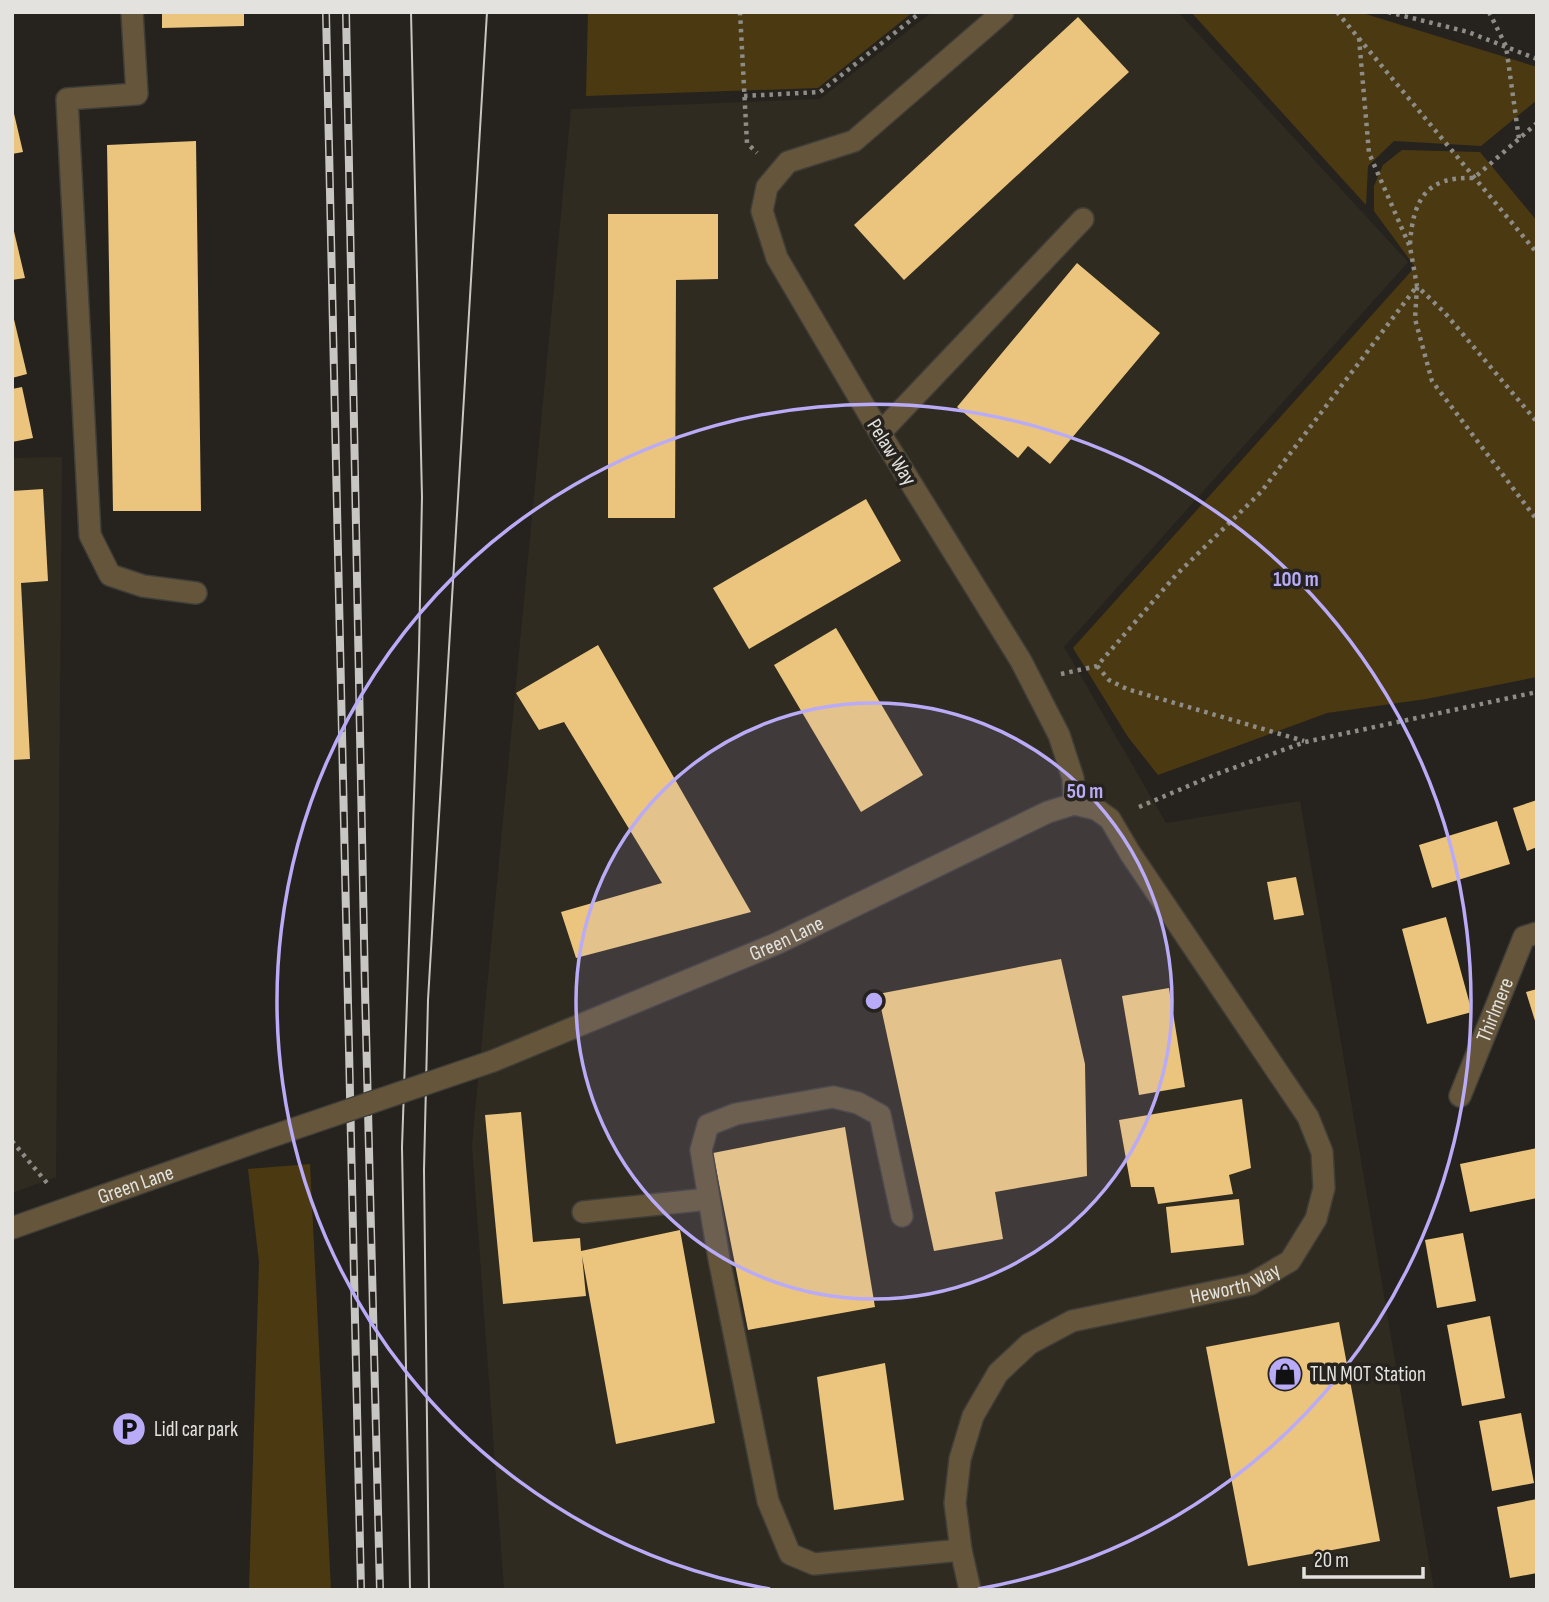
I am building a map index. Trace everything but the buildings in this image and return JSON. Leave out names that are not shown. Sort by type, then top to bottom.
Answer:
[{"type":"street","points":[[132,12],[137,94],[67,99],[90,535],[110,575],[143,586],[196,593]]},
{"type":"street","points":[[778,174],[788,162],[854,141],[1003,12]]},
{"type":"street","name":"Pelaw Way","points":[[778,174],[767,187],[762,211],[777,258],[880,433],[1021,661],[1059,735],[1073,778],[1074,804]]},
{"type":"street","points":[[880,433],[1083,219]]},
{"type":"street","points":[[1074,804],[1096,808],[1110,819]]},
{"type":"street","name":"Green Lane","points":[[12,1228],[493,1061],[778,943],[1048,812],[1074,804]]},
{"type":"street","name":"Heworth Way","points":[[970,1590],[955,1503],[960,1459],[973,1416],[998,1373],[1029,1344],[1072,1321],[1251,1284],[1290,1261],[1317,1219],[1324,1188],[1322,1152],[1308,1117],[1145,876],[1110,819]]},
{"type":"street","name":"Thirlmere","points":[[1460,1096],[1524,937],[1537,933]]},
{"type":"street","points":[[902,1216],[880,1115],[858,1103],[833,1097],[736,1114],[708,1125],[701,1150],[719,1259],[768,1501],[790,1554],[814,1564],[961,1550]]},
{"type":"street","points":[[583,1212],[709,1199]]},
{"type":"path","points":[[740,12],[747,143],[778,174]]},
{"type":"path","points":[[744,96],[820,92],[921,12]]},
{"type":"path","points":[[1336,12],[1537,253]]},
{"type":"path","points":[[1388,12],[1468,32],[1537,59]]},
{"type":"path","points":[[1489,12],[1506,46],[1519,139]]},
{"type":"path","points":[[1359,38],[1369,153],[1410,247]]},
{"type":"path","points":[[1537,123],[1475,178],[1455,177],[1430,188],[1416,206],[1411,223],[1410,247],[1417,286],[1415,319],[1432,381],[1537,520]]},
{"type":"path","points":[[1417,286],[1444,313],[1537,422]]},
{"type":"path","points":[[1031,681],[1097,666],[1176,575],[1261,492],[1417,286]]},
{"type":"path","points":[[1097,666],[1109,680],[1127,689],[1305,742]]},
{"type":"path","points":[[1110,819],[1214,775],[1305,742],[1537,692]]},
{"type":"path","points":[[12,1141],[68,1209]]},
{"type":"shaded area","points":[[588,12],[913,12],[818,88],[586,96]]},
{"type":"shaded area","points":[[932,12],[1178,12],[1408,262],[1064,647],[1166,823],[1300,801],[1434,1590],[504,1590],[472,1144],[571,109],[820,99]]},
{"type":"shaded area","points":[[1191,12],[1359,12],[1537,67],[1537,100],[1481,146],[1394,141],[1368,166],[1366,205]]},
{"type":"shaded area","points":[[1402,150],[1480,152],[1537,221],[1537,677],[1426,699],[1327,713],[1158,775],[1128,737],[1073,648],[1415,267],[1374,211],[1374,186],[1383,165]]},
{"type":"shaded area","points":[[62,457],[56,1177],[12,1193],[12,458]]},
{"type":"shaded area","points":[[310,1164],[331,1590],[249,1590],[259,1262],[248,1169]]},
{"type":"tram line","points":[[410,1590],[402,1147],[422,497],[411,12]]},
{"type":"tram line","points":[[429,1590],[424,1170],[428,1000],[487,12]]},
{"type":"railway","points":[[326,12],[361,1590]]},
{"type":"railway","points":[[346,12],[380,1590]]},
{"type":"place","name":"TLN MOT Station","points":[[1285,1374]]},
{"type":"place","name":"Lidl car park","points":[[129,1429]]}]
